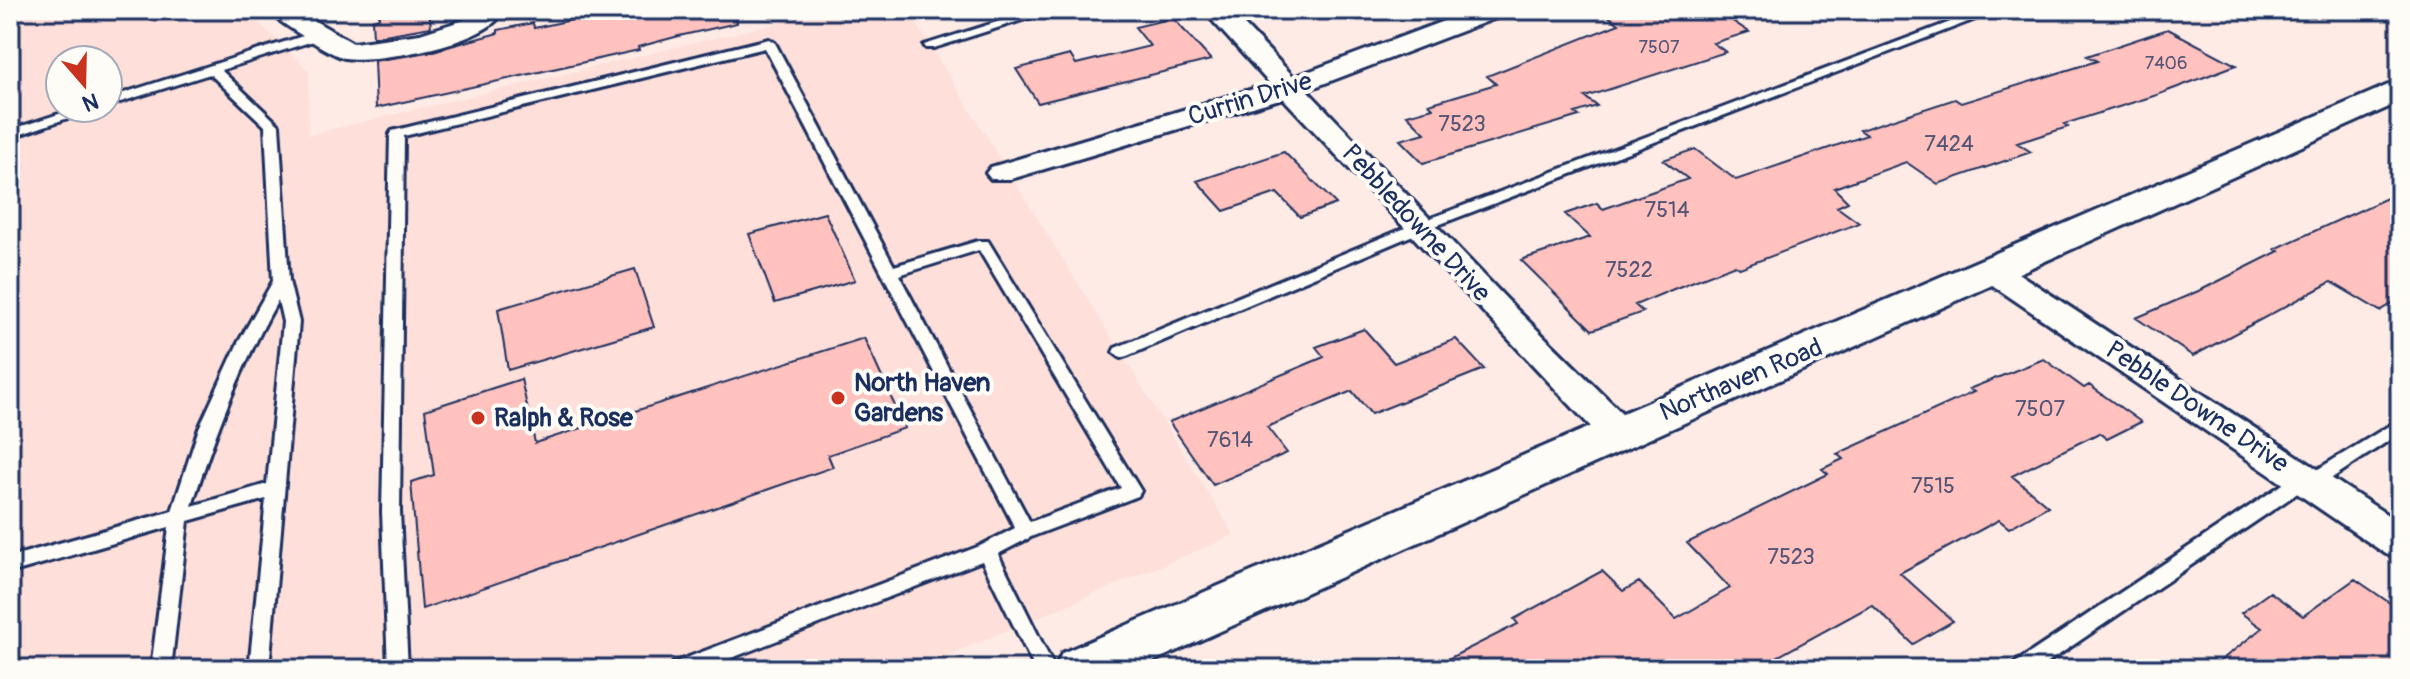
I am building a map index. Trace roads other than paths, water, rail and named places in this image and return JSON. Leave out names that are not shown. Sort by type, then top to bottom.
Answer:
[{"type":"street","points":[[280,10],[300,26],[322,21],[347,51],[378,49],[467,28],[488,17],[490,10]]},
{"type":"street","name":"Pebbledowne Drive","points":[[1216,10],[1619,433]]},
{"type":"street","name":"Currin Drive","points":[[1001,173],[1290,88],[1379,58],[1495,10]]},
{"type":"street","name":"Northaven Road","points":[[1081,669],[2400,90]]},
{"type":"street","name":"Pebble Downe Drive","points":[[1993,271],[2400,543]]},
{"type":"lane","points":[[930,45],[1048,10]]},
{"type":"lane","points":[[1121,352],[1420,227],[1993,10]]},
{"type":"lane","points":[[124,97],[212,69],[322,21]]},
{"type":"lane","points":[[398,669],[391,512],[397,134],[769,43],[1026,531]]},
{"type":"lane","points":[[212,69],[272,125],[281,281],[291,322],[259,669]]},
{"type":"lane","points":[[10,134],[44,123]]},
{"type":"lane","points":[[680,669],[987,551],[1026,531],[1132,491],[983,244],[891,272]]},
{"type":"lane","points":[[161,669],[179,517],[208,428],[246,343],[281,281]]},
{"type":"lane","points":[[2022,669],[2308,481],[2400,425]]},
{"type":"lane","points":[[10,565],[275,489]]},
{"type":"lane","points":[[987,551],[1045,669]]},
{"type":"place","name":"North Haven Gardens","points":[[838,398]]},
{"type":"place","name":"Ralph & Rose","points":[[478,418]]}]
